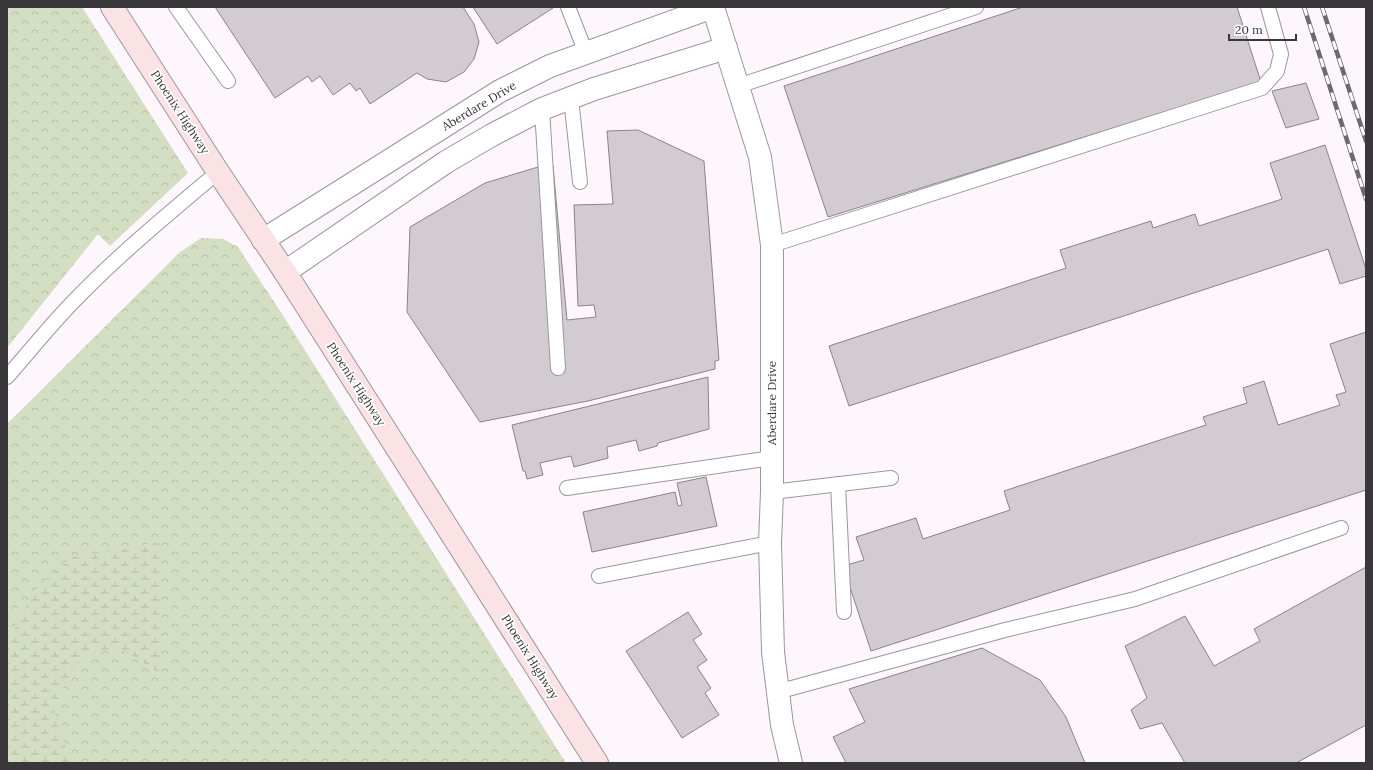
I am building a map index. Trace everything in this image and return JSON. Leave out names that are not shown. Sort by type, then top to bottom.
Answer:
[{"type":"main road","name":"Phoenix Highway","points":[[112,7],[218,172],[285,272],[597,763]]},
{"type":"street","name":"Aberdare Drive","points":[[263,240],[500,92],[550,66],[713,7],[760,157],[772,246],[772,492],[770,543],[773,652],[782,724],[791,763]]},
{"type":"street","points":[[285,272],[446,162],[492,135],[542,109],[594,89],[726,48]]},
{"type":"lane","points":[[176,7],[228,81]]},
{"type":"lane","points":[[568,7],[586,53]]},
{"type":"lane","points":[[738,86],[976,7]]},
{"type":"lane","points":[[772,246],[1262,88],[1277,71],[1282,54],[1268,7]]},
{"type":"lane","points":[[571,98],[580,182]]},
{"type":"lane","points":[[542,109],[558,368]]},
{"type":"lane","points":[[7,377],[71,304],[113,263],[156,224],[218,172]]},
{"type":"lane","points":[[567,488],[772,458]]},
{"type":"lane","points":[[772,492],[891,478]]},
{"type":"lane","points":[[838,484],[844,612]]},
{"type":"lane","points":[[777,692],[1005,630],[1135,599],[1342,528]]},
{"type":"lane","points":[[599,576],[770,543]]},
{"type":"green space","points":[[7,7],[82,7],[188,173],[110,246],[98,234],[7,348]]},
{"type":"green space","points":[[201,238],[223,239],[238,247],[566,763],[7,763],[7,424],[179,253]]},
{"type":"green space","points":[[161,542],[162,675],[122,649],[100,650],[78,661],[53,706],[70,763],[7,763],[7,646],[21,615],[31,598],[43,581],[73,557]]},
{"type":"building","points":[[215,7],[463,7],[474,24],[479,42],[474,59],[464,72],[446,82],[427,79],[417,73],[370,104],[360,88],[356,91],[350,83],[333,95],[320,76],[312,82],[308,76],[275,98]]},
{"type":"building","points":[[473,7],[553,7],[553,8],[497,44]]},
{"type":"building","points":[[1023,7],[1237,7],[1261,82],[828,217],[784,86]]},
{"type":"building","points":[[1306,83],[1319,119],[1286,128],[1272,91]]},
{"type":"building","points":[[638,130],[704,161],[719,360],[715,361],[715,369],[588,401],[480,422],[407,312],[410,227],[485,183],[538,167],[553,166],[567,320],[596,317],[594,305],[578,306],[574,205],[613,204],[607,131]]},
{"type":"building","points":[[1325,145],[1366,269],[1366,276],[1340,284],[1328,249],[849,406],[829,346],[1066,268],[1060,250],[1151,221],[1153,228],[1195,214],[1199,226],[1282,199],[1270,163]]},
{"type":"building","points":[[1366,332],[1366,490],[871,651],[843,566],[864,560],[856,537],[916,518],[923,539],[1010,510],[1004,491],[1206,425],[1203,417],[1247,403],[1243,388],[1264,381],[1278,425],[1340,405],[1336,395],[1346,392],[1330,344]]},
{"type":"building","points":[[708,377],[709,429],[658,443],[657,446],[639,451],[636,440],[607,447],[608,458],[574,467],[571,456],[540,463],[543,475],[527,479],[525,471],[523,471],[512,425]]},
{"type":"building","points":[[706,477],[717,526],[592,552],[583,512],[675,492],[678,506],[682,505],[677,483]]},
{"type":"building","points":[[1366,567],[1366,725],[1296,763],[1185,763],[1162,723],[1140,729],[1131,710],[1147,698],[1125,646],[1185,616],[1214,666],[1260,641],[1254,629]]},
{"type":"building","points":[[688,612],[702,634],[693,640],[707,660],[697,667],[711,688],[705,693],[719,715],[682,738],[626,651]]},
{"type":"building","points":[[982,648],[1040,680],[1066,717],[1085,763],[846,763],[833,737],[865,722],[849,689]]},
{"type":"railway","points":[[1304,7],[1366,199]]},
{"type":"railway","points":[[1322,7],[1366,141]]}]
